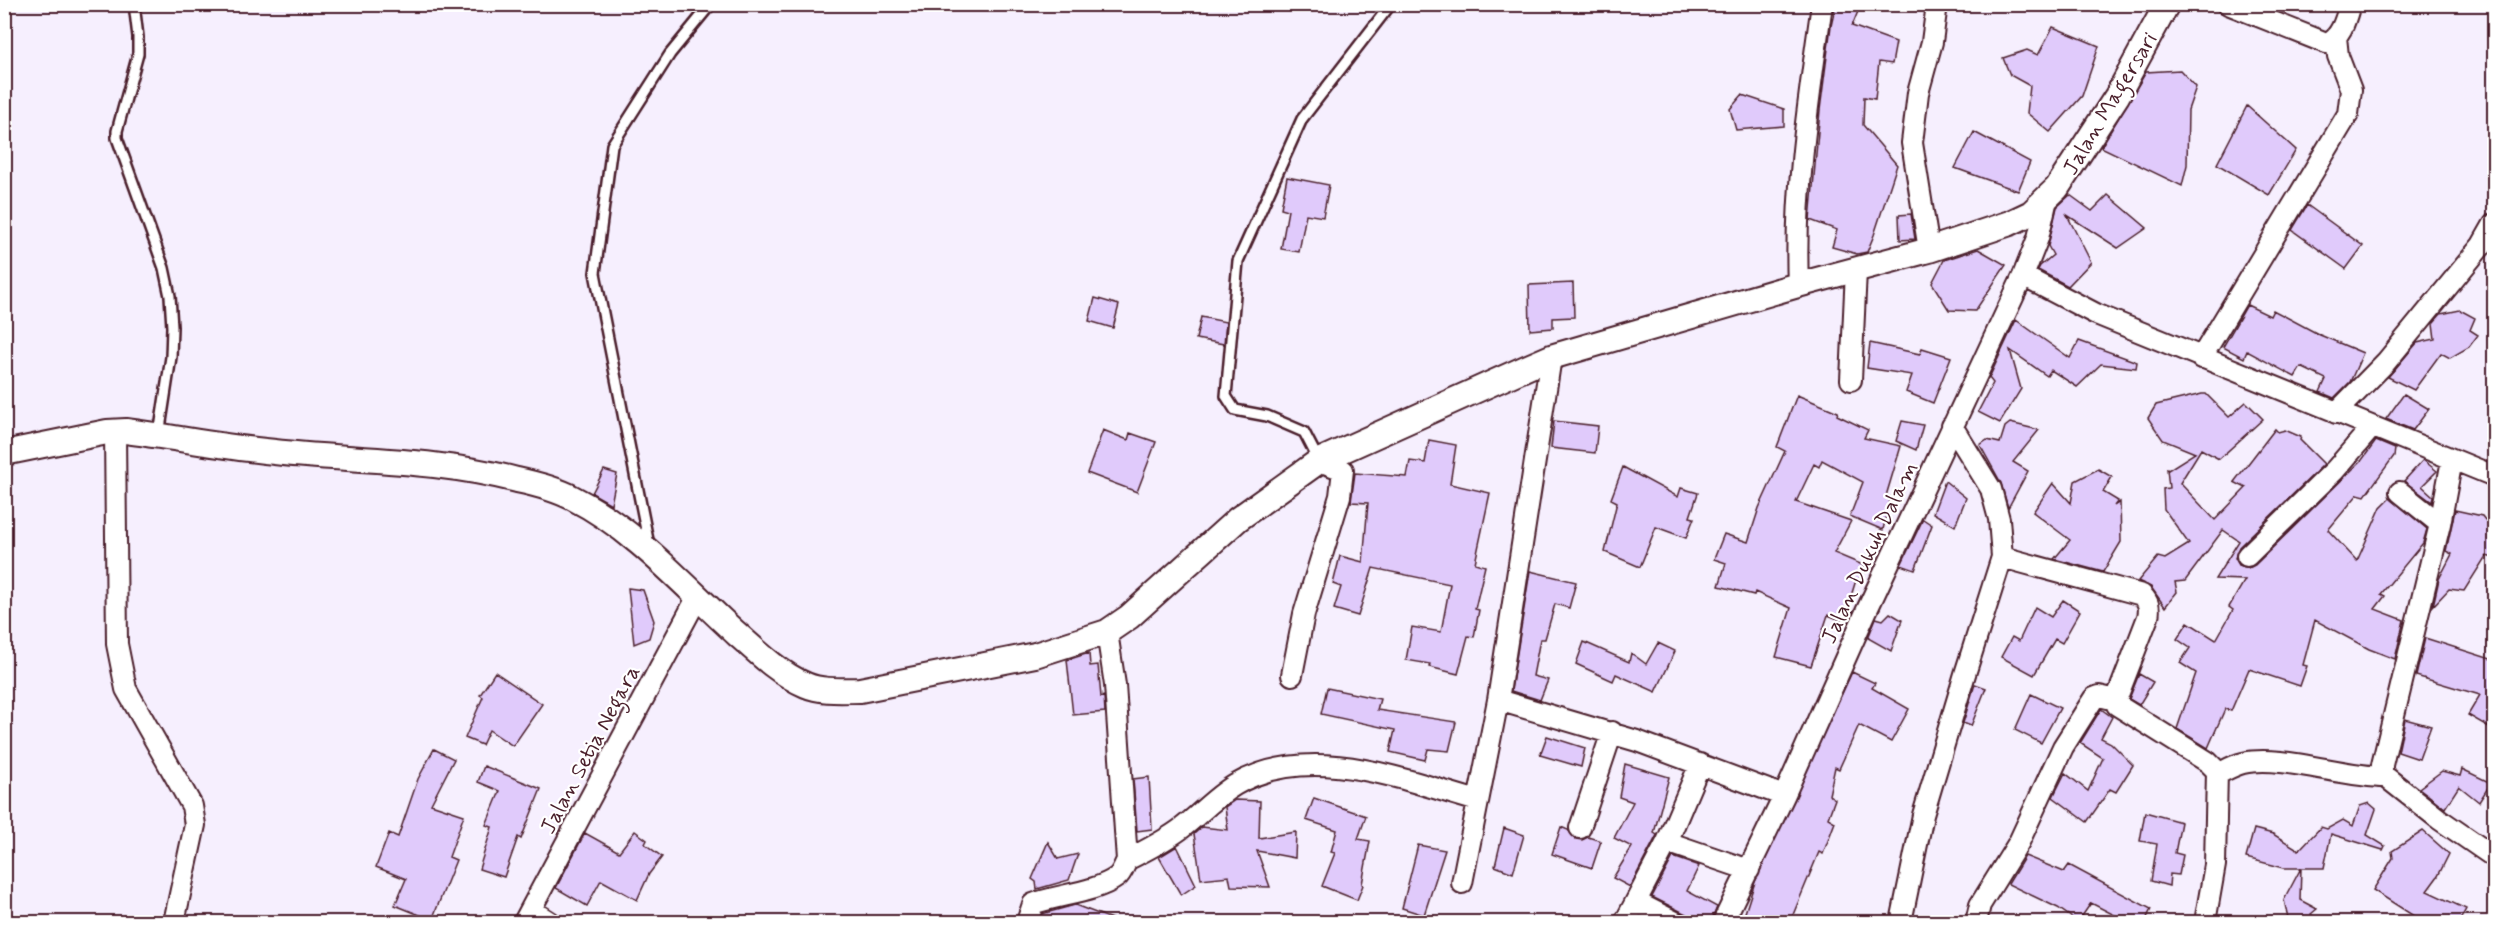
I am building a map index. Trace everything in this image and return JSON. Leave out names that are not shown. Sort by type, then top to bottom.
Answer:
[{"type":"street","points":[[1798,285],[1796,231],[1809,93],[1822,4]]},
{"type":"street","points":[[1929,250],[1912,144],[1918,93],[1932,42],[1937,4]]},
{"type":"street","name":"Jalan Magersari","points":[[697,598],[782,671],[806,686],[839,690],[881,686],[1035,655],[1107,633],[1129,617],[1238,519],[1319,461],[1551,357],[1798,285],[1929,250],[2023,218],[2057,188],[2117,96],[2167,4]]},
{"type":"street","points":[[2228,4],[2326,43],[2336,37],[2350,4]]},
{"type":"street","points":[[2201,358],[2348,114],[2351,90],[2338,56],[2336,37]]},
{"type":"street","name":"Jalan Dukuh Dalam","points":[[1724,922],[2023,276],[2038,238],[2047,199]]},
{"type":"street","points":[[2336,413],[2386,362],[2482,245],[2494,224]]},
{"type":"street","points":[[1851,380],[1856,270]]},
{"type":"street","points":[[2023,276],[2096,314],[2371,428],[2494,476]]},
{"type":"street","points":[[1462,883],[1498,700],[1551,357]]},
{"type":"street","points":[[1901,922],[1923,815],[2002,557],[1999,519],[1991,489],[1952,426]]},
{"type":"street","points":[[2247,556],[2336,470],[2371,428]]},
{"type":"street","points":[[115,431],[117,644],[121,669],[126,689],[192,806],[195,825],[174,922]]},
{"type":"street","points":[[4,453],[115,431],[159,435],[266,451],[411,462],[504,476],[571,496],[610,520],[697,598]]},
{"type":"street","points":[[2452,460],[2440,524],[2382,765],[2382,774],[2439,819],[2494,857]]},
{"type":"street","points":[[1292,675],[1306,605],[1340,496],[1343,470],[1319,461]]},
{"type":"street","points":[[2400,492],[2440,524]]},
{"type":"street","points":[[2002,557],[2102,584],[2142,596],[2147,600],[2150,608],[2148,617],[2116,700],[2119,707],[2208,762],[2218,774],[2215,865],[2205,922]]},
{"type":"street","name":"Jalan Setia Negara","points":[[527,916],[697,598]]},
{"type":"street","points":[[1107,633],[1115,685],[1127,860]]},
{"type":"street","points":[[1976,922],[1980,905],[2019,842],[2063,747],[2094,698],[2099,696],[2116,700]]},
{"type":"street","points":[[1498,700],[1612,732],[1784,796]]},
{"type":"street","points":[[1580,828],[1612,732]]},
{"type":"street","points":[[2218,774],[2240,764],[2262,761],[2360,777],[2385,777]]},
{"type":"street","points":[[1625,922],[1667,842],[1700,764]]},
{"type":"street","points":[[1027,922],[1033,904],[1093,887],[1117,877],[1127,860],[1167,839],[1236,785],[1269,770],[1304,765],[1342,767],[1373,772],[1479,801]]},
{"type":"street","points":[[1667,842],[1749,870]]},
{"type":"street","points":[[1636,902],[1675,922]]},
{"type":"street","points":[[527,916],[550,922]]},
{"type":"lane","points":[[134,4],[138,54],[117,130],[117,138],[164,268],[170,296],[171,357],[159,435]]},
{"type":"lane","points":[[650,554],[595,273],[596,262],[612,145],[670,54],[711,4]]},
{"type":"lane","points":[[1319,461],[1304,432],[1267,416],[1235,410],[1226,396],[1238,261],[1302,119],[1391,4]]},
{"type":"building","points":[[1836,4],[1861,4],[1852,26],[1896,42],[1892,64],[1879,62],[1875,99],[1864,97],[1863,125],[1897,165],[1867,252],[1857,254],[1832,247],[1837,230],[1810,220],[1820,110]]},
{"type":"building","points":[[2053,27],[2099,46],[2082,96],[2050,132],[2027,113],[2030,86],[2010,75],[2003,58],[2027,50],[2038,55]]},
{"type":"building","points":[[2180,70],[2196,87],[2188,110],[2187,165],[2182,186],[2101,147],[2146,72]]},
{"type":"building","points":[[1742,95],[1784,109],[1784,126],[1736,130],[1730,109]]},
{"type":"building","points":[[2247,106],[2296,150],[2269,195],[2217,164]]},
{"type":"building","points":[[1974,132],[2030,162],[2018,191],[1955,168]]},
{"type":"building","points":[[1287,177],[1329,185],[1323,217],[1306,214],[1299,252],[1281,249],[1288,210],[1281,208]]},
{"type":"building","points":[[2070,195],[2092,211],[2108,195],[2147,228],[2118,248],[2067,215],[2091,262],[2068,286],[2038,270],[2053,255],[2048,246],[2057,207]]},
{"type":"building","points":[[2307,205],[2363,246],[2346,269],[2292,230]]},
{"type":"building","points":[[1911,214],[1915,239],[1900,240],[1899,215]]},
{"type":"building","points":[[1978,249],[2006,265],[1975,311],[1949,310],[1932,283],[1944,260]]},
{"type":"building","points":[[1573,283],[1574,317],[1553,318],[1553,328],[1530,330],[1529,285]]},
{"type":"building","points":[[1095,298],[1119,305],[1113,328],[1089,321]]},
{"type":"building","points":[[2247,305],[2270,316],[2273,310],[2320,335],[2363,353],[2350,382],[2334,398],[2320,392],[2326,379],[2301,367],[2295,377],[2247,351],[2244,358],[2223,347]]},
{"type":"building","points":[[2460,310],[2475,318],[2470,330],[2478,335],[2469,347],[2450,358],[2441,353],[2414,390],[2388,377],[2417,343],[2435,339],[2433,323],[2441,314]]},
{"type":"building","points":[[1201,317],[1226,322],[1224,344],[1196,339]]},
{"type":"building","points":[[2016,320],[2070,358],[2079,341],[2137,362],[2136,368],[2101,364],[2077,387],[2051,370],[2047,376],[2010,350],[2021,389],[2000,423],[1978,412],[1993,383],[1989,378]]},
{"type":"building","points":[[1870,343],[1920,354],[1922,348],[1951,357],[1933,403],[1906,392],[1912,375],[1867,368]]},
{"type":"building","points":[[2206,394],[2229,417],[2246,402],[2263,419],[2219,459],[2201,449],[2180,483],[2215,520],[2246,488],[2234,482],[2275,429],[2278,432],[2285,430],[2301,437],[2300,440],[2324,464],[2239,547],[2235,558],[2239,565],[2249,568],[2255,565],[2362,460],[2376,441],[2395,449],[2394,456],[2365,496],[2358,494],[2328,530],[2357,561],[2381,507],[2390,498],[2427,529],[2423,543],[2381,594],[2385,596],[2375,609],[2404,620],[2395,659],[2369,649],[2315,620],[2303,665],[2307,666],[2300,686],[2249,669],[2231,711],[2225,709],[2208,748],[2177,729],[2196,673],[2180,663],[2190,648],[2177,639],[2188,622],[2216,640],[2233,610],[2229,607],[2245,580],[2215,579],[2239,541],[2223,530],[2185,581],[2175,582],[2177,592],[2165,607],[2151,587],[2138,581],[2158,557],[2165,559],[2189,544],[2164,509],[2163,489],[2169,488],[2167,469],[2195,453],[2163,440],[2148,418],[2156,405]]},
{"type":"building","points":[[2404,394],[2429,409],[2413,430],[2386,419]]},
{"type":"building","points":[[1797,395],[1838,412],[1837,415],[1868,430],[1864,438],[1901,446],[1886,496],[1890,497],[1883,530],[1850,516],[1863,482],[1822,460],[1819,467],[1814,464],[1796,502],[1851,521],[1834,553],[1865,566],[1859,581],[1856,580],[1847,609],[1853,611],[1848,623],[1828,615],[1811,666],[1776,657],[1791,608],[1755,592],[1754,595],[1719,586],[1726,563],[1714,559],[1724,534],[1748,542],[1759,508],[1785,451],[1777,447]]},
{"type":"building","points":[[1554,421],[1598,426],[1595,453],[1551,448]]},
{"type":"building","points":[[1902,421],[1923,425],[1916,450],[1896,441]]},
{"type":"building","points":[[2010,423],[2039,430],[2013,462],[2028,471],[2008,508],[2001,483],[1980,445],[1987,440],[2000,443],[2005,427]]},
{"type":"building","points":[[1103,430],[1128,440],[1130,433],[1156,442],[1137,492],[1087,473]]},
{"type":"building","points":[[1429,440],[1456,445],[1450,484],[1490,493],[1475,563],[1485,566],[1475,609],[1479,610],[1474,637],[1468,636],[1458,674],[1429,667],[1430,664],[1406,660],[1412,627],[1441,632],[1450,584],[1373,568],[1358,616],[1334,609],[1341,587],[1333,584],[1340,556],[1363,562],[1368,503],[1351,502],[1355,473],[1407,477],[1410,461],[1425,463]]},
{"type":"building","points":[[2423,460],[2437,471],[2422,486],[2433,496],[2432,502],[2404,481]]},
{"type":"building","points":[[1623,467],[1678,497],[1681,488],[1698,493],[1690,517],[1694,518],[1686,538],[1656,527],[1640,567],[1605,552],[1617,502],[1611,499]]},
{"type":"building","points":[[2098,469],[2112,477],[2103,492],[2118,501],[2114,506],[2120,502],[2121,542],[2103,572],[2054,559],[2070,540],[2033,512],[2053,483],[2071,503],[2075,481]]},
{"type":"building","points":[[604,470],[617,474],[611,504],[592,493]]},
{"type":"building","points":[[1945,481],[1966,498],[1955,526],[1933,513]]},
{"type":"building","points":[[2455,510],[2482,516],[2494,524],[2494,558],[2486,556],[2464,591],[2449,589],[2433,606],[2439,579],[2452,554],[2446,551]]},
{"type":"building","points":[[1923,519],[1932,525],[1915,570],[1901,565]]},
{"type":"building","points":[[1530,571],[1576,582],[1569,608],[1555,604],[1545,639],[1540,639],[1533,676],[1548,680],[1540,700],[1511,691]]},
{"type":"building","points":[[628,588],[643,590],[654,621],[649,638],[634,644]]},
{"type":"building","points":[[2063,600],[2080,611],[2062,643],[2055,639],[2034,675],[2001,657],[2012,637],[2019,641],[2035,607],[2051,617]]},
{"type":"building","points":[[1890,613],[1902,620],[1891,651],[1868,638],[1876,618],[1883,620]]},
{"type":"building","points":[[2425,638],[2494,660],[2489,695],[2494,698],[2494,730],[2468,715],[2480,695],[2416,676]]},
{"type":"building","points":[[1584,642],[1629,662],[1631,653],[1646,664],[1658,643],[1675,651],[1656,692],[1616,674],[1613,681],[1576,664]]},
{"type":"building","points":[[1089,653],[1090,666],[1098,665],[1105,712],[1073,715],[1067,660]]},
{"type":"building","points":[[495,672],[542,704],[513,746],[489,730],[482,745],[465,738],[483,697],[480,695]]},
{"type":"building","points":[[1852,672],[1875,683],[1872,688],[1909,709],[1891,742],[1859,725],[1839,769],[1835,767],[1829,795],[1835,799],[1828,818],[1835,822],[1823,854],[1819,852],[1790,922],[1742,922],[1755,882]]},
{"type":"building","points":[[2139,674],[2153,682],[2139,705],[2129,699]]},
{"type":"building","points":[[1975,684],[1986,688],[1971,726],[1963,723]]},
{"type":"building","points":[[1327,688],[1380,699],[1377,710],[1456,722],[1449,751],[1428,749],[1425,760],[1390,752],[1395,730],[1321,714]]},
{"type":"building","points":[[2031,694],[2060,708],[2041,743],[2015,730]]},
{"type":"building","points":[[2101,709],[2112,717],[2101,738],[2111,743],[2133,765],[2116,792],[2110,789],[2087,822],[2053,797],[2065,773],[2088,791],[2103,758],[2080,743]]},
{"type":"building","points":[[2405,719],[2431,726],[2419,759],[2398,752]]},
{"type":"building","points":[[1547,736],[1585,748],[1581,767],[1540,755]]},
{"type":"building","points":[[434,749],[454,759],[431,804],[464,815],[449,857],[456,860],[432,920],[395,905],[406,879],[376,867],[389,833],[398,837],[418,779]]},
{"type":"building","points":[[1625,764],[1669,777],[1654,833],[1657,835],[1630,887],[1613,878],[1632,847],[1614,838],[1633,802],[1619,797]]},
{"type":"building","points":[[484,766],[541,789],[521,839],[518,837],[504,877],[479,869],[492,827],[486,825],[500,791],[478,782]]},
{"type":"building","points":[[2462,769],[2491,783],[2479,802],[2459,786],[2445,808],[2419,788],[2442,771],[2460,776]]},
{"type":"building","points":[[1149,777],[1152,829],[1137,831],[1133,779]]},
{"type":"building","points":[[1314,798],[1366,816],[1358,839],[1370,841],[1363,885],[1357,900],[1322,886],[1335,853],[1331,852],[1337,830],[1306,820]]},
{"type":"building","points":[[1235,800],[1260,801],[1259,838],[1296,832],[1295,858],[1257,851],[1270,887],[1231,886],[1229,876],[1201,879],[1194,834],[1202,827],[1228,830],[1225,807]]},
{"type":"building","points":[[2369,803],[2376,809],[2367,835],[2385,846],[2383,850],[2331,834],[2324,868],[2284,868],[2246,858],[2254,829],[2273,834],[2299,850],[2321,827],[2327,829],[2343,820],[2353,826],[2360,806]]},
{"type":"building","points":[[2145,812],[2181,822],[2175,853],[2183,855],[2179,875],[2170,874],[2169,886],[2151,881],[2157,844],[2140,841]]},
{"type":"building","points":[[1561,827],[1568,830],[1576,839],[1582,840],[1588,837],[1601,841],[1592,868],[1552,854]]},
{"type":"building","points":[[1504,828],[1524,835],[1513,873],[1495,866]]},
{"type":"building","points":[[635,831],[647,840],[645,844],[662,857],[649,874],[637,900],[601,880],[587,906],[556,888],[585,833],[619,852]]},
{"type":"building","points":[[2423,831],[2449,854],[2427,891],[2466,909],[2459,922],[2423,922],[2373,890],[2393,858],[2392,851]]},
{"type":"building","points":[[1048,842],[1058,859],[1078,854],[1069,880],[1037,889],[1036,882],[1032,879]]},
{"type":"building","points":[[1418,845],[1445,850],[1424,915],[1402,908]]},
{"type":"building","points":[[1177,846],[1196,885],[1181,895],[1159,857]]},
{"type":"building","points":[[2025,856],[2064,872],[2069,865],[2151,909],[2145,922],[2128,922],[2091,903],[2078,922],[2058,908],[2008,884]]},
{"type":"building","points":[[1673,857],[1699,866],[1687,891],[1717,907],[1711,922],[1702,922],[1652,897]]},
{"type":"building","points":[[2301,868],[2300,900],[2317,909],[2311,914],[2319,922],[2297,922],[2288,918],[2284,900]]},
{"type":"building","points":[[1075,905],[1117,922],[1039,922],[1042,914]]}]
